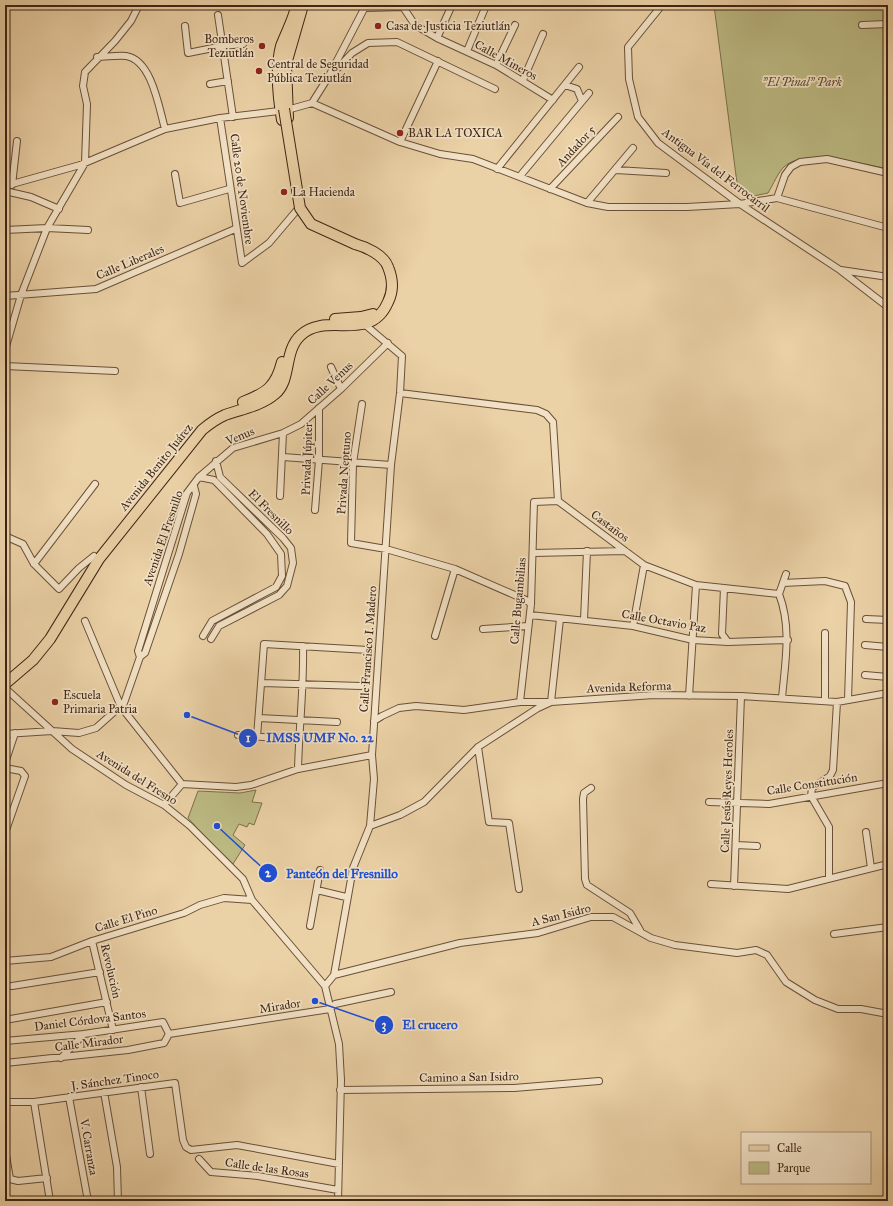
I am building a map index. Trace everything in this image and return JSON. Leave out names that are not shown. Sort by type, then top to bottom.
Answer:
[{"type":"main road","points":[[296,5],[281,48],[278,66],[297,210],[307,225],[365,250]]},
{"type":"main road","points":[[302,5],[286,64],[284,110],[299,192],[305,214],[311,220],[351,238],[365,250]]},
{"type":"main road","name":"Avenida Benito Juárez","points":[[5,684],[33,660],[50,639],[99,559],[202,430],[224,416],[262,402],[276,394],[283,383],[288,359],[293,345],[301,334],[311,329],[362,320],[379,309],[385,295],[387,280],[382,267],[365,250],[311,224],[300,208],[284,109],[282,65],[287,41],[302,5]]},
{"type":"main road","name":"Avenida Benito Juárez","points":[[5,676],[26,658],[45,636],[94,556],[144,491],[197,427],[210,416],[259,396],[269,389],[276,380],[288,343],[298,330],[311,323],[329,319],[362,320]]},
{"type":"street","points":[[5,350],[21,295],[47,228],[85,163],[87,104],[83,86],[85,72],[115,41],[131,21],[139,5]]},
{"type":"street","points":[[437,38],[452,5]]},
{"type":"street","name":"Antigua Vía del Ferrocarril","points":[[662,5],[628,47],[629,79],[638,117],[658,143],[740,204],[840,270],[888,307]]},
{"type":"street","points":[[312,103],[329,76],[365,6]]},
{"type":"street","name":"Calle Mineros","points":[[365,6],[404,6],[415,25],[437,38],[496,65],[523,80],[553,100]]},
{"type":"street","points":[[467,51],[485,8]]},
{"type":"street","points":[[218,15],[233,116]]},
{"type":"street","points":[[862,25],[888,24]]},
{"type":"street","points":[[496,65],[515,25]]},
{"type":"street","points":[[185,26],[188,53],[242,44]]},
{"type":"street","points":[[523,80],[543,34]]},
{"type":"street","points":[[329,76],[352,53],[368,43],[397,42],[495,89]]},
{"type":"street","points":[[98,57],[126,56],[137,60],[145,70],[153,86],[165,130]]},
{"type":"street","points":[[400,142],[438,61]]},
{"type":"street","points":[[497,169],[579,67]]},
{"type":"street","points":[[210,84],[228,81]]},
{"type":"street","points":[[565,85],[577,89],[582,101]]},
{"type":"street","points":[[520,176],[589,94]]},
{"type":"street","points":[[5,186],[85,163],[165,130],[220,118],[284,110],[312,103],[400,142],[440,154],[473,159],[588,203],[608,207],[687,207],[740,204],[777,198],[888,228]]},
{"type":"street","name":"Andador 5","points":[[550,189],[618,117]]},
{"type":"street","name":"Calle 20 de Noviembre","points":[[220,118],[235,229],[242,263],[269,243],[297,210]]},
{"type":"street","points":[[12,185],[16,141]]},
{"type":"street","points":[[588,203],[633,148]]},
{"type":"street","points":[[777,198],[785,175],[791,167],[800,162],[827,159],[888,173]]},
{"type":"street","points":[[616,170],[666,173]]},
{"type":"street","points":[[176,174],[180,203],[230,189]]},
{"type":"street","points":[[5,191],[31,197],[59,209]]},
{"type":"street","points":[[5,230],[47,228],[88,230]]},
{"type":"street","name":"Calle Liberales","points":[[5,296],[96,289],[235,229]]},
{"type":"street","points":[[840,270],[888,277]]},
{"type":"street","name":"Calle Francisco I. Madero","points":[[334,975],[346,897],[353,868],[370,826],[374,778],[372,755],[391,465],[400,393],[402,356],[362,320]]},
{"type":"street","name":"Calle Venus","points":[[283,432],[301,424],[341,389],[388,343]]},
{"type":"street","points":[[5,366],[115,371]]},
{"type":"street","points":[[331,367],[341,389]]},
{"type":"street","points":[[400,393],[537,410],[546,414],[553,422],[558,501]]},
{"type":"street","name":"Privada Neptuno","points":[[362,404],[353,462],[351,543],[386,548]]},
{"type":"street","name":"Privada Júpiter","points":[[316,510],[319,460],[319,408]]},
{"type":"street","points":[[280,496],[283,432]]},
{"type":"street","name":"Venus","points":[[194,486],[199,477],[233,448],[283,432]]},
{"type":"street","points":[[283,457],[391,465]]},
{"type":"street","points":[[199,477],[214,480],[220,476],[216,461]]},
{"type":"street","name":"El Fresnillo","points":[[220,476],[283,538],[291,548],[293,563],[287,586]]},
{"type":"street","name":"El Fresnillo","points":[[214,480],[267,534],[281,554],[282,576],[279,582]]},
{"type":"street","points":[[34,564],[95,484]]},
{"type":"street","name":"Avenida El Fresnillo","points":[[140,657],[138,650],[187,493],[194,486]]},
{"type":"street","name":"Avenida El Fresnillo","points":[[122,707],[140,657],[145,653],[179,554],[196,494],[194,486]]},
{"type":"street","name":"Calle Bugambilias","points":[[520,702],[531,604],[534,502],[558,501]]},
{"type":"street","name":"Castaños","points":[[558,501],[644,566],[696,584],[779,594]]},
{"type":"street","points":[[5,536],[23,544],[34,564],[59,589],[79,568],[94,556]]},
{"type":"street","points":[[386,548],[455,569],[526,600],[531,604]]},
{"type":"street","points":[[584,620],[587,551]]},
{"type":"street","points":[[533,553],[625,551]]},
{"type":"street","points":[[633,626],[644,566]]},
{"type":"street","points":[[435,636],[455,569]]},
{"type":"street","points":[[782,698],[788,640],[783,605],[779,594],[786,574]]},
{"type":"street","points":[[783,583],[825,581],[844,586],[851,602],[848,700]]},
{"type":"street","points":[[203,636],[212,620],[276,587],[279,582],[287,586],[279,595],[219,626],[211,639]]},
{"type":"street","points":[[689,696],[696,584]]},
{"type":"street","points":[[724,588],[722,634],[728,642]]},
{"type":"street","name":"Calle Octavio Paz","points":[[530,615],[633,626],[693,640],[728,642],[788,640]]},
{"type":"street","points":[[866,618],[888,620]]},
{"type":"street","points":[[370,826],[400,815],[424,802],[478,747],[538,708],[551,702],[560,619]]},
{"type":"street","points":[[85,621],[122,707],[182,784],[236,788],[251,785],[298,769],[372,755]]},
{"type":"street","points":[[483,629],[528,626]]},
{"type":"street","points":[[825,634],[825,701]]},
{"type":"street","points":[[257,737],[264,644],[368,650]]},
{"type":"street","points":[[865,645],[888,647]]},
{"type":"street","points":[[298,769],[300,720],[304,684],[303,646]]},
{"type":"street","points":[[865,675],[888,677]]},
{"type":"street","points":[[262,683],[361,686]]},
{"type":"street","name":"Avenida del Fresno","points":[[5,688],[72,749],[126,785],[164,805],[190,826],[243,879],[252,900],[325,986]]},
{"type":"street","name":"Avenida Reforma","points":[[374,722],[382,716],[399,708],[416,706],[464,710],[520,702],[551,702],[654,695],[741,696],[837,702],[888,693]]},
{"type":"street","name":"Calle Jesús Reyes Heroles","points":[[734,886],[741,696]]},
{"type":"street","points":[[829,878],[829,827],[811,796],[812,788],[830,776],[833,770],[837,702]]},
{"type":"street","points":[[5,734],[52,732],[79,733],[96,728],[122,707]]},
{"type":"street","points":[[259,718],[337,722]]},
{"type":"street","points":[[5,763],[15,733]]},
{"type":"street","points":[[238,735],[299,740]]},
{"type":"street","points":[[478,747],[489,822],[509,823],[519,889]]},
{"type":"street","points":[[5,768],[22,771],[25,776],[5,833]]},
{"type":"street","points":[[164,805],[182,784]]},
{"type":"street","name":"Calle Constitución","points":[[710,802],[769,804],[888,784]]},
{"type":"street","points":[[592,788],[584,793],[582,799],[585,879],[587,885],[630,913],[640,932]]},
{"type":"street","points":[[866,832],[871,868]]},
{"type":"street","points":[[736,845],[757,846]]},
{"type":"street","points":[[711,884],[788,889],[888,864]]},
{"type":"street","points":[[310,926],[320,870]]},
{"type":"street","points":[[317,890],[346,897]]},
{"type":"street","name":"Calle El Pino","points":[[5,961],[51,957],[92,941],[184,913],[224,898],[252,900]]},
{"type":"street","name":"A San Isidro","points":[[334,975],[460,943],[538,933],[591,917],[613,916],[651,938],[675,944],[737,953],[756,950],[767,955],[786,982],[815,1000],[838,1009],[861,1009],[888,1014]]},
{"type":"street","points":[[834,934],[888,927]]},
{"type":"street","name":"Revolución","points":[[92,941],[113,1030]]},
{"type":"street","points":[[12,986],[100,972]]},
{"type":"street","points":[[334,975],[325,986],[339,1044],[340,1090],[338,1201]]},
{"type":"street","name":"Mirador","points":[[169,1034],[330,1009],[335,1004],[391,992]]},
{"type":"street","points":[[5,1020],[107,1002]]},
{"type":"street","name":"Daniel Córdova Santos","points":[[5,1041],[84,1034],[163,1022],[169,1034]]},
{"type":"street","points":[[61,1058],[84,1034]]},
{"type":"street","name":"Calle Mirador","points":[[5,1063],[61,1058],[94,1052],[128,1050],[164,1043],[169,1034]]},
{"type":"street","name":"Camino a San Isidro","points":[[340,1090],[514,1088],[599,1081]]},
{"type":"street","name":"J. Sánchez Tinoco","points":[[5,1102],[34,1102],[175,1083],[183,1140],[186,1146],[192,1150],[237,1145],[339,1164]]},
{"type":"street","points":[[140,1087],[150,1154]]},
{"type":"street","points":[[104,1092],[116,1160],[118,1201]]},
{"type":"street","name":"V. Carranza","points":[[69,1097],[88,1201]]},
{"type":"street","points":[[34,1102],[50,1201]]},
{"type":"street","points":[[5,1149],[7,1179],[18,1181],[47,1178]]},
{"type":"street","name":"Calle de las Rosas","points":[[199,1159],[211,1172],[258,1176],[338,1190]]},
{"type":"green space","name":"\"El Pinal\" Park","points":[[714,5],[888,5],[888,169],[850,161],[806,158],[794,161],[785,166],[768,193],[749,197],[738,191]]},
{"type":"green space","points":[[256,790],[252,802],[262,803],[254,825],[249,823],[247,827],[239,824],[233,835],[245,845],[233,864],[213,846],[188,818],[198,791],[240,793]]},
{"type":"place","name":"Casa de Justicia Teziutlán","points":[[378,26]]},
{"type":"place","name":"Bomberos Teziutlán","points":[[262,46]]},
{"type":"place","name":"Central de Seguridad Pública Teziutlán","points":[[259,71]]},
{"type":"place","name":"BAR LA TOXICA","points":[[400,133]]},
{"type":"place","name":"La Hacienda","points":[[284,192]]},
{"type":"place","name":"Escuela Primaria Patria","points":[[55,702]]},
{"type":"place","name":"IMSS UMF No. 22","points":[[187,715]]},
{"type":"place","name":"Panteón del Fresnillo","points":[[217,826]]},
{"type":"place","name":"El crucero","points":[[315,1001]]}]
